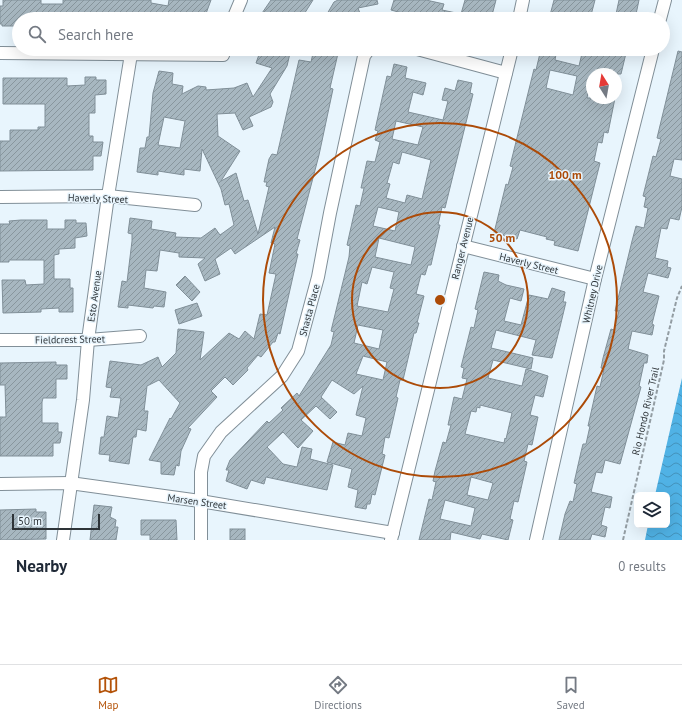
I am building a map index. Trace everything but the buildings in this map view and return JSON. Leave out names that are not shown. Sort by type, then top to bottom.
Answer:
[{"type":"street","points":[[236,12],[241,0]]},
{"type":"street","points":[[520,12],[523,0]]},
{"type":"street","points":[[662,12],[665,0]]},
{"type":"street","points":[[0,54],[12,54]]},
{"type":"street","name":"Esto Avenue","points":[[63,540],[83,400],[88,340],[108,196],[131,56]]},
{"type":"street","name":"Shasta Place","points":[[201,540],[201,472],[204,456],[221,432],[282,376],[298,351],[318,277],[330,213],[364,56]]},
{"type":"street","points":[[443,56],[506,73]]},
{"type":"street","name":"Ranger Avenue","points":[[392,536],[510,56]]},
{"type":"street","name":"Whitney Drive","points":[[536,540],[595,280],[651,56]]},
{"type":"street","name":"Haverly Street","points":[[0,197],[108,196],[195,206]]},
{"type":"street","name":"Haverly Street","points":[[463,246],[595,280]]},
{"type":"street","name":"Fieldcrest Street","points":[[0,340],[88,340],[140,336]]},
{"type":"street","name":"Marsen Street","points":[[0,484],[70,483],[200,501],[392,536]]},
{"type":"path","name":"Rio Hondo River Trail","points":[[623,540],[664,360],[666,344],[677,298],[682,286]]},
{"type":"water","points":[[682,378],[682,540],[645,540],[647,528],[670,528],[670,492],[656,492]]}]
